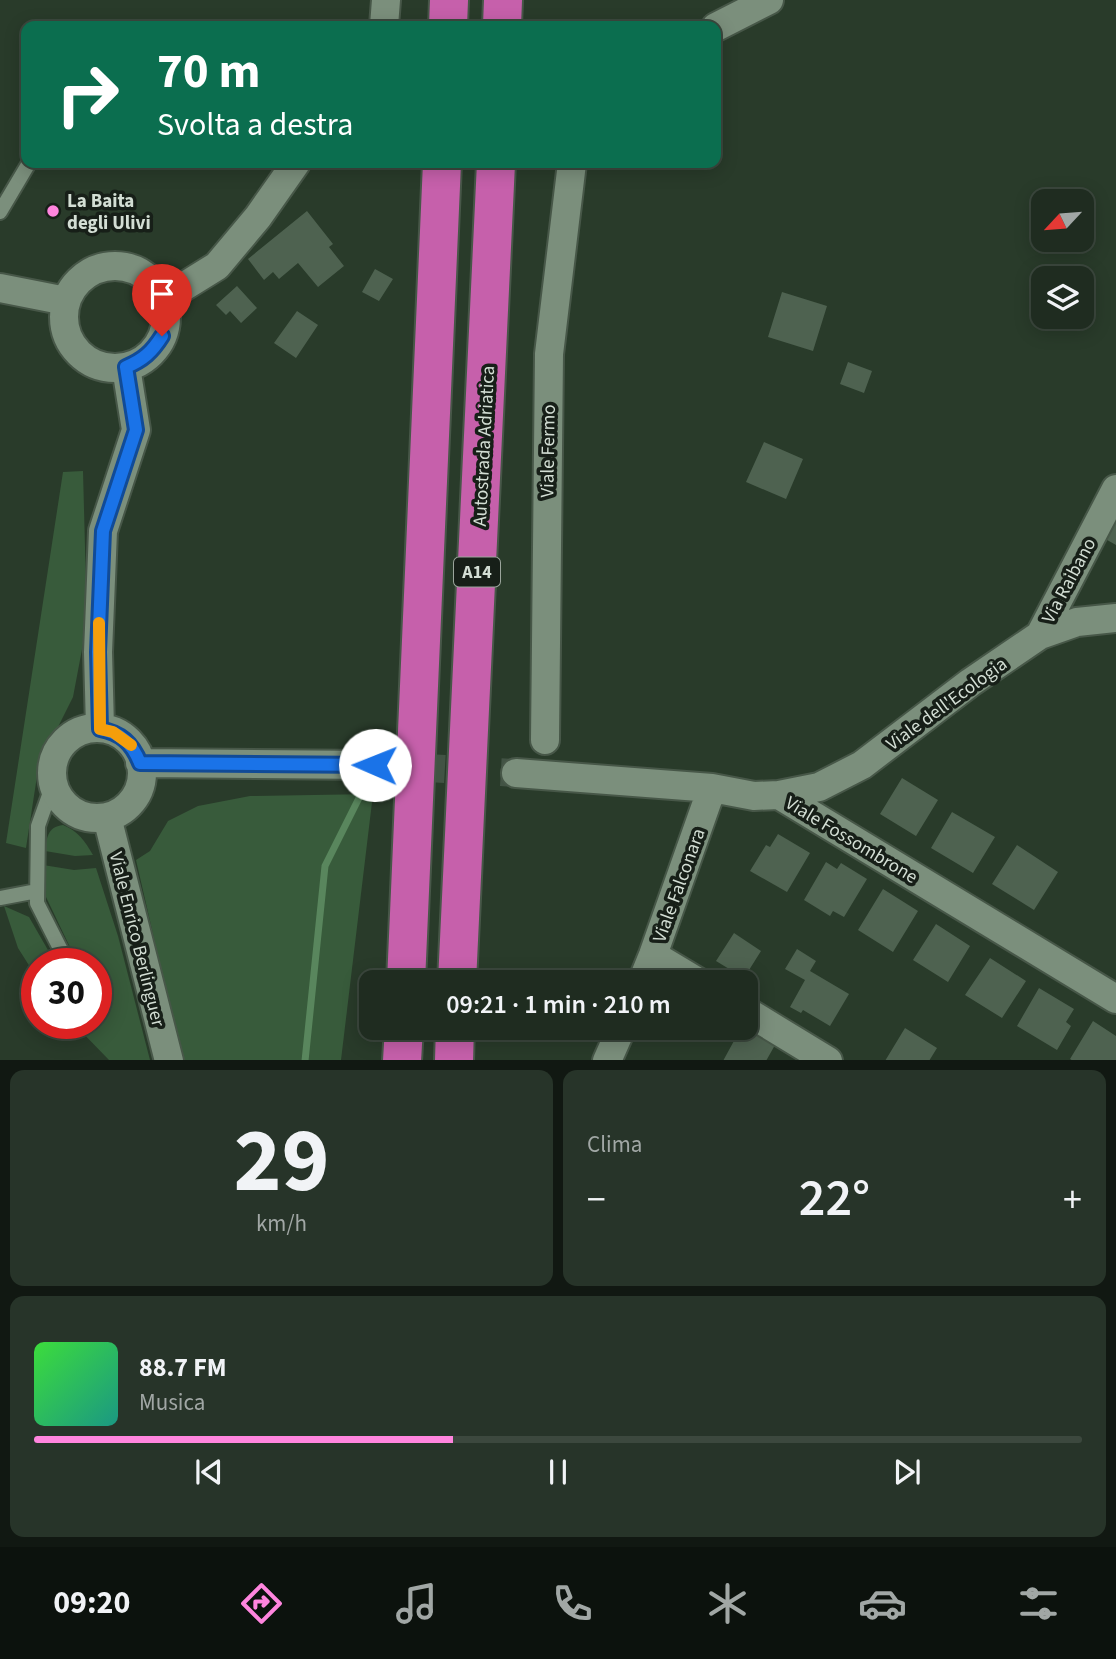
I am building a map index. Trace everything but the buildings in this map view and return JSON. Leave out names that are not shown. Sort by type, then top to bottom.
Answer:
[{"type":"highway","points":[[448,21],[449,0]]},
{"type":"highway","points":[[502,21],[503,0]]},
{"type":"highway","points":[[406,970],[442,168]]},
{"type":"highway","name":"Autostrada Adriatica","points":[[458,970],[496,168]]},
{"type":"highway","points":[[402,1060],[403,1040]]},
{"type":"highway","points":[[454,1060],[455,1040]]},
{"type":"street","points":[[384,21],[386,0]]},
{"type":"street","points":[[721,24],[769,0]]},
{"type":"street","points":[[163,303],[175,292],[217,266],[258,217],[292,168]]},
{"type":"street","name":"Viale Fermo","points":[[545,740],[549,354],[571,168]]},
{"type":"street","points":[[100,268],[131,269],[145,277],[157,289],[163,303],[165,320],[162,336],[153,351],[141,361],[126,367],[95,365],[82,357],[72,345],[65,324],[66,301],[74,287],[85,276],[100,268]]},
{"type":"street","points":[[0,288],[66,301]]},
{"type":"street","points":[[100,729],[98,652],[103,531],[136,430],[126,367]]},
{"type":"street","name":"Via Raibano","points":[[1040,635],[1116,489]]},
{"type":"street","name":"Viale dell'Ecologia","points":[[779,795],[819,787],[862,765],[971,682],[1040,635],[1077,622],[1116,618]]},
{"type":"street","points":[[86,730],[113,732],[125,739],[135,750],[140,763],[138,790],[131,802],[120,812],[107,817],[80,815],[68,808],[53,784],[52,770],[62,744],[73,735],[86,730]]},
{"type":"street","points":[[140,763],[375,765]]},
{"type":"street","name":"Viale Fossombrone","points":[[516,773],[712,788],[754,796],[779,795],[1116,999]]},
{"type":"street","name":"Viale Falconara","points":[[647,970],[712,788]]},
{"type":"street","name":"Viale Enrico Berlinguer","points":[[107,817],[169,1060]]},
{"type":"street","points":[[653,955],[678,970]]},
{"type":"street","points":[[758,1018],[828,1060]]},
{"type":"street","points":[[607,1060],[616,1040]]},
{"type":"lane","points":[[0,212],[26,168]]},
{"type":"lane","points":[[53,784],[38,826],[37,903],[60,948]]},
{"type":"lane","points":[[0,898],[37,891]]},
{"type":"green space","points":[[83,471],[87,623],[73,697],[58,727],[41,750],[26,848],[6,843],[63,472]]},
{"type":"green space","points":[[373,794],[341,1060],[182,1060],[136,860],[150,851],[168,821],[198,806],[250,796]]},
{"type":"green space","points":[[63,825],[81,837],[93,855],[75,856],[45,851],[51,831]]},
{"type":"green space","points":[[43,865],[74,870],[96,868],[118,936],[150,1060],[109,1060],[89,1039],[112,1039],[112,948],[70,948],[46,897]]},
{"type":"green space","points":[[4,906],[29,917],[47,948],[21,948],[21,953]]},
{"type":"waterway","points":[[305,1060],[325,866],[359,798]]},
{"type":"tunnel","points":[[375,765],[516,773]]},
{"type":"slow traffic","points":[[99,623],[100,729],[113,732],[131,745]]},
{"type":"place","name":"La Baita degli Ulivi","points":[[53,211]]},
{"type":"route","points":[[162,336],[153,351],[141,361],[126,367],[136,430],[103,531],[98,652],[100,729],[125,739],[135,750],[140,763],[375,765]]}]
